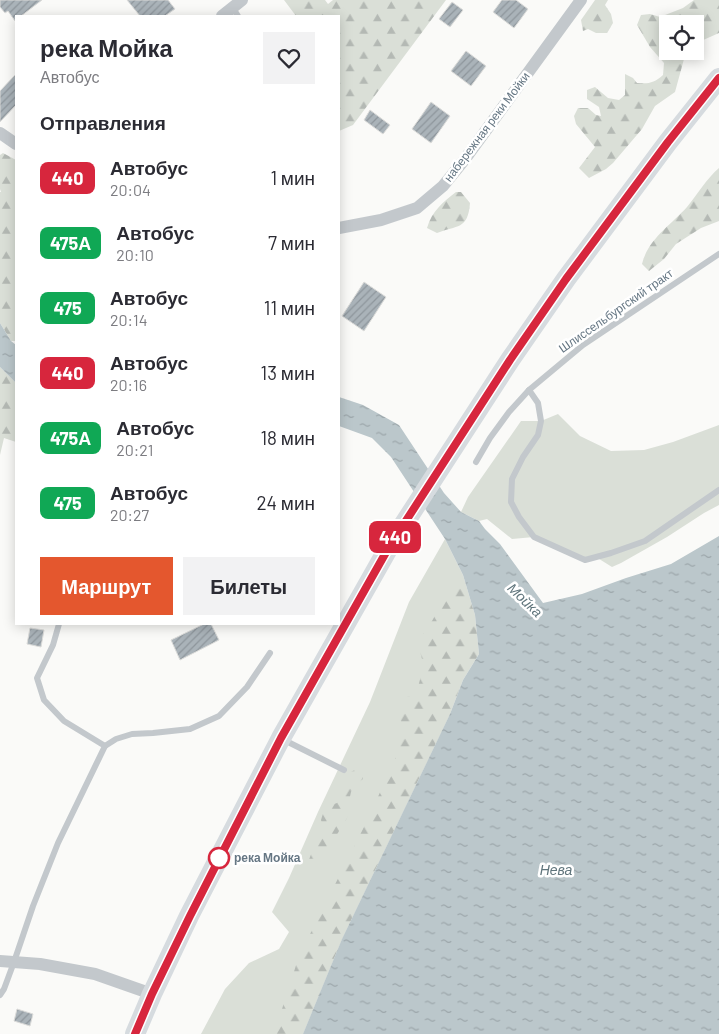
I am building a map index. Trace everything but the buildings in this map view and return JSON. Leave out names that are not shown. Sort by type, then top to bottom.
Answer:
[{"type":"main road","points":[[135,1034],[190,916],[281,738],[389,547],[510,360],[566,279],[668,142],[719,78]]},
{"type":"street","name":"набережная реки Мойки","points":[[340,228],[381,220],[417,208],[443,186],[465,159],[581,0]]},
{"type":"street","points":[[224,15],[238,8]]},
{"type":"street","points":[[0,133],[15,143]]},
{"type":"street","points":[[0,961],[40,964],[95,974],[152,994]]},
{"type":"lane","name":"Шлиссельбургский тракт","points":[[476,462],[509,412],[529,390],[583,345],[719,254]]},
{"type":"lane","points":[[529,390],[538,403],[541,421],[538,435],[523,457],[512,479],[511,502],[519,518],[534,536],[584,560],[611,553],[645,540],[719,490]]},
{"type":"lane","points":[[59,625],[53,645],[37,678],[44,700],[64,721],[105,746]]},
{"type":"lane","points":[[0,995],[4,989],[33,906],[58,843],[105,746],[116,738],[132,734],[190,729],[218,716],[247,687],[270,653]]},
{"type":"lane","points":[[281,738],[344,770]]},
{"type":"green space","points":[[284,0],[325,0],[328,4],[333,0],[446,0],[353,125],[340,131],[340,15],[295,15]]},
{"type":"green space","points":[[595,0],[608,0],[605,5],[611,14],[613,23],[607,33],[596,33],[588,29],[583,31],[581,20]]},
{"type":"green space","points":[[694,0],[719,0],[719,33],[704,40],[704,15],[665,15],[683,8]]},
{"type":"green space","points":[[650,14],[659,17],[659,57],[650,47],[637,25],[641,15]]},
{"type":"green space","points":[[661,60],[684,60],[675,92],[655,106],[642,129],[613,163],[589,178],[579,168],[595,147],[576,124],[574,116],[578,108],[588,108],[596,115],[601,116],[599,107],[587,99],[587,90],[595,87],[608,98],[619,100],[625,95],[625,74],[633,78],[637,83],[648,83],[663,75],[664,63]]},
{"type":"green space","points":[[3,153],[15,159],[15,341],[11,341],[0,323],[0,155]]},
{"type":"green space","points":[[719,168],[719,221],[701,228],[676,244],[664,259],[649,271],[642,264],[649,247],[687,207]]},
{"type":"green space","points":[[456,192],[461,192],[470,203],[469,212],[464,222],[456,227],[437,233],[427,228],[442,203]]},
{"type":"green space","points":[[0,367],[15,382],[15,442],[4,438],[0,455]]},
{"type":"green space","points":[[558,414],[580,436],[611,451],[644,450],[673,442],[719,425],[719,505],[667,537],[612,567],[596,557],[585,560],[534,537],[512,539],[487,519],[479,521],[461,512],[468,497],[521,421],[541,421]]},
{"type":"green space","points":[[445,539],[463,575],[450,714],[342,939],[303,1034],[201,1034],[225,989],[249,963],[279,949],[289,932],[272,912],[370,702],[409,602]]},
{"type":"green space","points":[[463,575],[475,615],[479,654],[463,680],[450,714],[342,939],[303,1034],[274,1034],[299,956],[368,819],[395,759],[403,736],[398,699],[411,696],[418,687],[422,672],[422,659],[418,644],[442,603]]},
{"type":"green space","points":[[358,768],[363,772],[363,779],[354,786],[351,792],[349,801],[351,808],[346,820],[331,844],[313,866],[308,862],[320,841],[323,828],[321,820],[325,807],[337,803],[348,783],[351,772]]},
{"type":"water","points":[[0,323],[15,344],[15,382],[0,367]]},
{"type":"water","name":"Нева","points":[[340,397],[363,405],[399,425],[444,493],[461,512],[479,521],[500,544],[543,603],[582,594],[671,564],[719,536],[719,1034],[303,1034],[342,939],[450,714],[463,680],[479,654],[475,615],[463,575],[445,539],[391,457],[372,438],[340,426]]},
{"type":"bus line","name":"440","points":[[135,1034],[190,916],[281,738],[389,547],[510,360],[566,279],[668,142],[719,78]]},
{"type":"place","name":"река Мойка","points":[[219,858]]},
{"type":"water label","name":"Мойка","points":[[525,600]]}]
